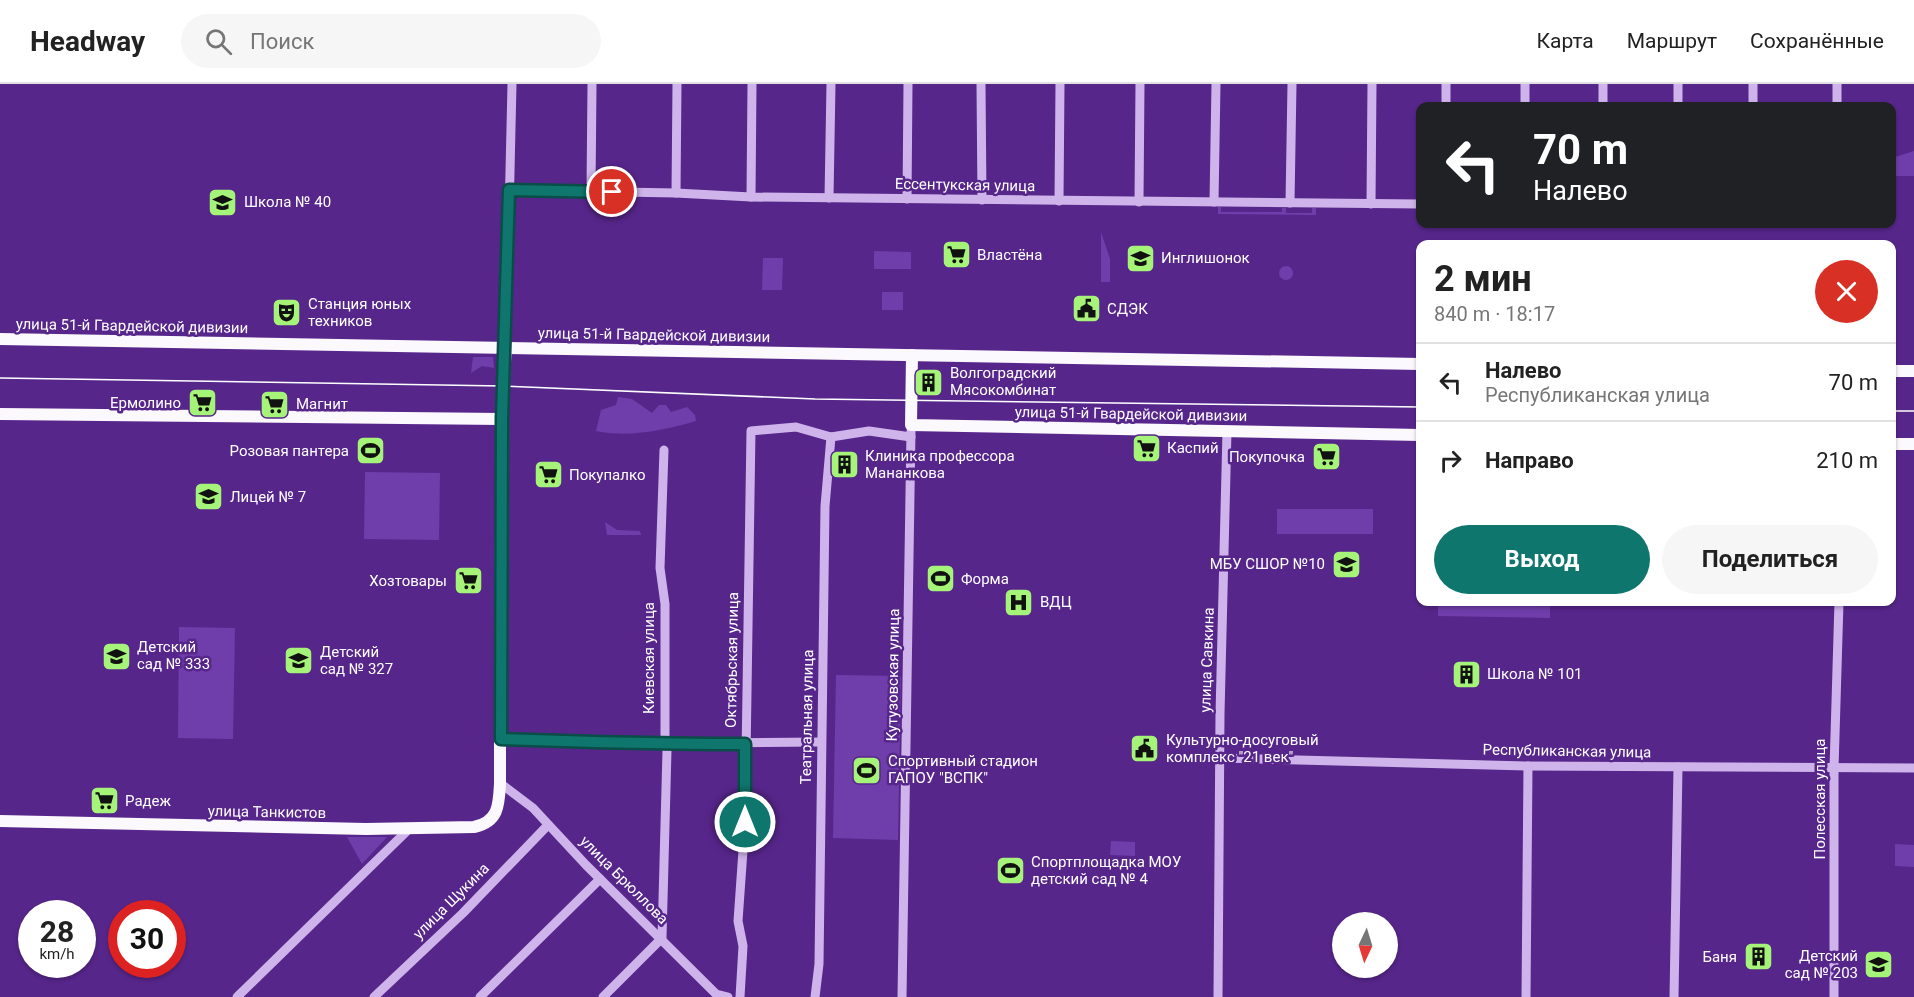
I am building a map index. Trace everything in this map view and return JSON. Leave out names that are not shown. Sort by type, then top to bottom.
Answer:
[{"type":"main road","name":"улица 51-й Гвардейской дивизии","points":[[0,339],[1416,364]]},
{"type":"main road","name":"улица Танкистов","points":[[0,821],[410,828],[482,826],[499,810],[502,419],[506,347]]},
{"type":"main road","points":[[911,431],[912,356]]},
{"type":"main road","points":[[0,414],[502,419]]},
{"type":"main road","name":"улица 51-й Гвардейской дивизии","points":[[911,431],[1227,431],[1416,435]]},
{"type":"main road","points":[[1896,444],[1914,444]]},
{"type":"street","points":[[506,347],[512,84]]},
{"type":"street","points":[[591,191],[592,84]]},
{"type":"street","points":[[676,193],[677,84]]},
{"type":"street","points":[[751,198],[752,84]]},
{"type":"street","points":[[829,198],[831,84]]},
{"type":"street","points":[[907,199],[908,84]]},
{"type":"street","points":[[981,84],[982,200]]},
{"type":"street","points":[[1059,201],[1060,84]]},
{"type":"street","points":[[1139,202],[1140,84]]},
{"type":"street","points":[[1214,202],[1216,84]]},
{"type":"street","points":[[1290,203],[1292,84]]},
{"type":"street","points":[[1371,204],[1372,84]]},
{"type":"street","points":[[1446,84],[1446,102]]},
{"type":"street","points":[[1525,84],[1525,102]]},
{"type":"street","points":[[1603,102],[1604,84]]},
{"type":"street","points":[[1678,84],[1678,102]]},
{"type":"street","points":[[1753,84],[1753,102]]},
{"type":"street","points":[[1837,84],[1837,102]]},
{"type":"street","name":"Ессентукская улица","points":[[509,190],[676,193],[751,198],[1416,204]]},
{"type":"street","name":"Октябрьская улица","points":[[740,997],[743,946],[738,921],[745,822],[751,431],[796,427],[831,437]]},
{"type":"street","points":[[831,437],[869,431],[911,431]]},
{"type":"street","name":"Кутузовская улица","points":[[902,997],[911,431]]},
{"type":"street","name":"улица Савкина","points":[[1218,997],[1220,758],[1227,431]]},
{"type":"street","name":"Театральная улица","points":[[815,997],[819,964],[825,506],[831,437]]},
{"type":"street","name":"Киевская улица","points":[[662,938],[665,604],[660,568],[664,450]]},
{"type":"street","name":"Полесская улица","points":[[1834,997],[1834,769],[1839,606]]},
{"type":"street","points":[[501,739],[545,738],[594,744],[821,742]]},
{"type":"street","name":"Республиканская улица","points":[[1220,758],[1528,766],[1914,768]]},
{"type":"street","points":[[1526,997],[1528,766]]},
{"type":"street","points":[[1674,997],[1678,767]]},
{"type":"street","name":"улица Брюллова","points":[[500,783],[532,808],[600,879],[662,938],[715,996],[728,997]]},
{"type":"street","name":"улица Щукина","points":[[374,997],[463,913],[548,825]]},
{"type":"street","points":[[237,997],[410,828]]},
{"type":"street","points":[[480,997],[600,879]]},
{"type":"street","points":[[603,997],[662,938]]},
{"type":"shaded area","points":[[1914,151],[1914,176],[1896,176],[1896,157]]},
{"type":"shaded area","points":[[1218,207],[1221,207],[1221,212],[1282,212],[1282,208],[1286,208],[1286,213],[1312,213],[1312,208],[1316,208],[1316,215],[1218,214]]},
{"type":"shaded area","points":[[1101,232],[1110,259],[1110,282],[1101,282]]},
{"type":"shaded area","points":[[874,251],[911,252],[911,269],[874,269]]},
{"type":"shaded area","points":[[763,258],[783,258],[782,290],[762,290]]},
{"type":"shaded area","points":[[1286,266],[1291,268],[1293,273],[1291,278],[1286,280],[1281,278],[1279,273],[1281,268]]},
{"type":"shaded area","points":[[882,292],[903,292],[903,310],[882,310]]},
{"type":"shaded area","points":[[473,357],[493,357],[494,368],[482,366],[471,373]]},
{"type":"shaded area","points":[[618,397],[632,399],[652,413],[659,405],[666,405],[671,412],[687,407],[695,415],[696,421],[659,430],[634,433],[596,431],[601,410],[616,405]]},
{"type":"shaded area","points":[[1216,411],[1216,417],[1188,417],[1188,412]]},
{"type":"shaded area","points":[[365,472],[440,473],[439,540],[364,539]]},
{"type":"shaded area","points":[[1277,509],[1373,509],[1373,534],[1277,534]]},
{"type":"shaded area","points":[[605,522],[617,530],[640,531],[641,535],[607,535]]},
{"type":"shaded area","points":[[1438,606],[1550,606],[1550,618],[1438,616]]},
{"type":"shaded area","points":[[179,627],[235,628],[233,739],[178,738]]},
{"type":"shaded area","points":[[836,675],[901,676],[898,840],[833,838]]},
{"type":"shaded area","points":[[347,837],[387,837],[362,864]]},
{"type":"shaded area","points":[[1111,841],[1135,842],[1135,856],[1110,855]]},
{"type":"shaded area","points":[[1895,844],[1914,845],[1914,867],[1895,866]]},
{"type":"tram line","points":[[0,378],[503,386],[815,399],[1416,407]]},
{"type":"tram line","points":[[1896,411],[1914,411]]},
{"type":"place","name":"Школа № 40","points":[[223,202]]},
{"type":"place","name":"Властёна","points":[[956,255]]},
{"type":"place","name":"Инглишонок","points":[[1140,258]]},
{"type":"place","name":"СДЭК","points":[[1086,309]]},
{"type":"place","name":"Станция юных техников","points":[[287,313]]},
{"type":"place","name":"Волгоградский Мясокомбинат","points":[[929,382]]},
{"type":"place","name":"Ермолино","points":[[202,403]]},
{"type":"place","name":"Магнит","points":[[275,404]]},
{"type":"place","name":"Каспий","points":[[1146,448]]},
{"type":"place","name":"Розовая пантера","points":[[370,451]]},
{"type":"place","name":"Покупочка","points":[[1326,457]]},
{"type":"place","name":"Клиника профессора Мананкова","points":[[844,465]]},
{"type":"place","name":"Покупалко","points":[[548,475]]},
{"type":"place","name":"Лицей № 7","points":[[209,497]]},
{"type":"place","name":"МБУ СШОР №10","points":[[1346,564]]},
{"type":"place","name":"Форма","points":[[940,579]]},
{"type":"place","name":"Хозтовары","points":[[468,581]]},
{"type":"place","name":"ВДЦ","points":[[1019,602]]},
{"type":"place","name":"Детский сад № 333","points":[[116,656]]},
{"type":"place","name":"Детский сад № 327","points":[[299,661]]},
{"type":"place","name":"Школа № 101","points":[[1466,674]]},
{"type":"place","name":"Культурно-досуговый комплекс \"21 век\"","points":[[1145,749]]},
{"type":"place","name":"Спортивный стадион ГАПОУ \"ВСПК\"","points":[[867,770]]},
{"type":"place","name":"Радеж","points":[[104,801]]},
{"type":"place","name":"Спортплощадка МОУ детский сад № 4","points":[[1010,871]]},
{"type":"place","name":"Баня","points":[[1758,957]]},
{"type":"place","name":"Детский сад № 203","points":[[1879,965]]},
{"type":"route","points":[[612,192],[509,190],[502,419],[501,739],[545,738],[594,744],[745,744],[745,822]]}]
